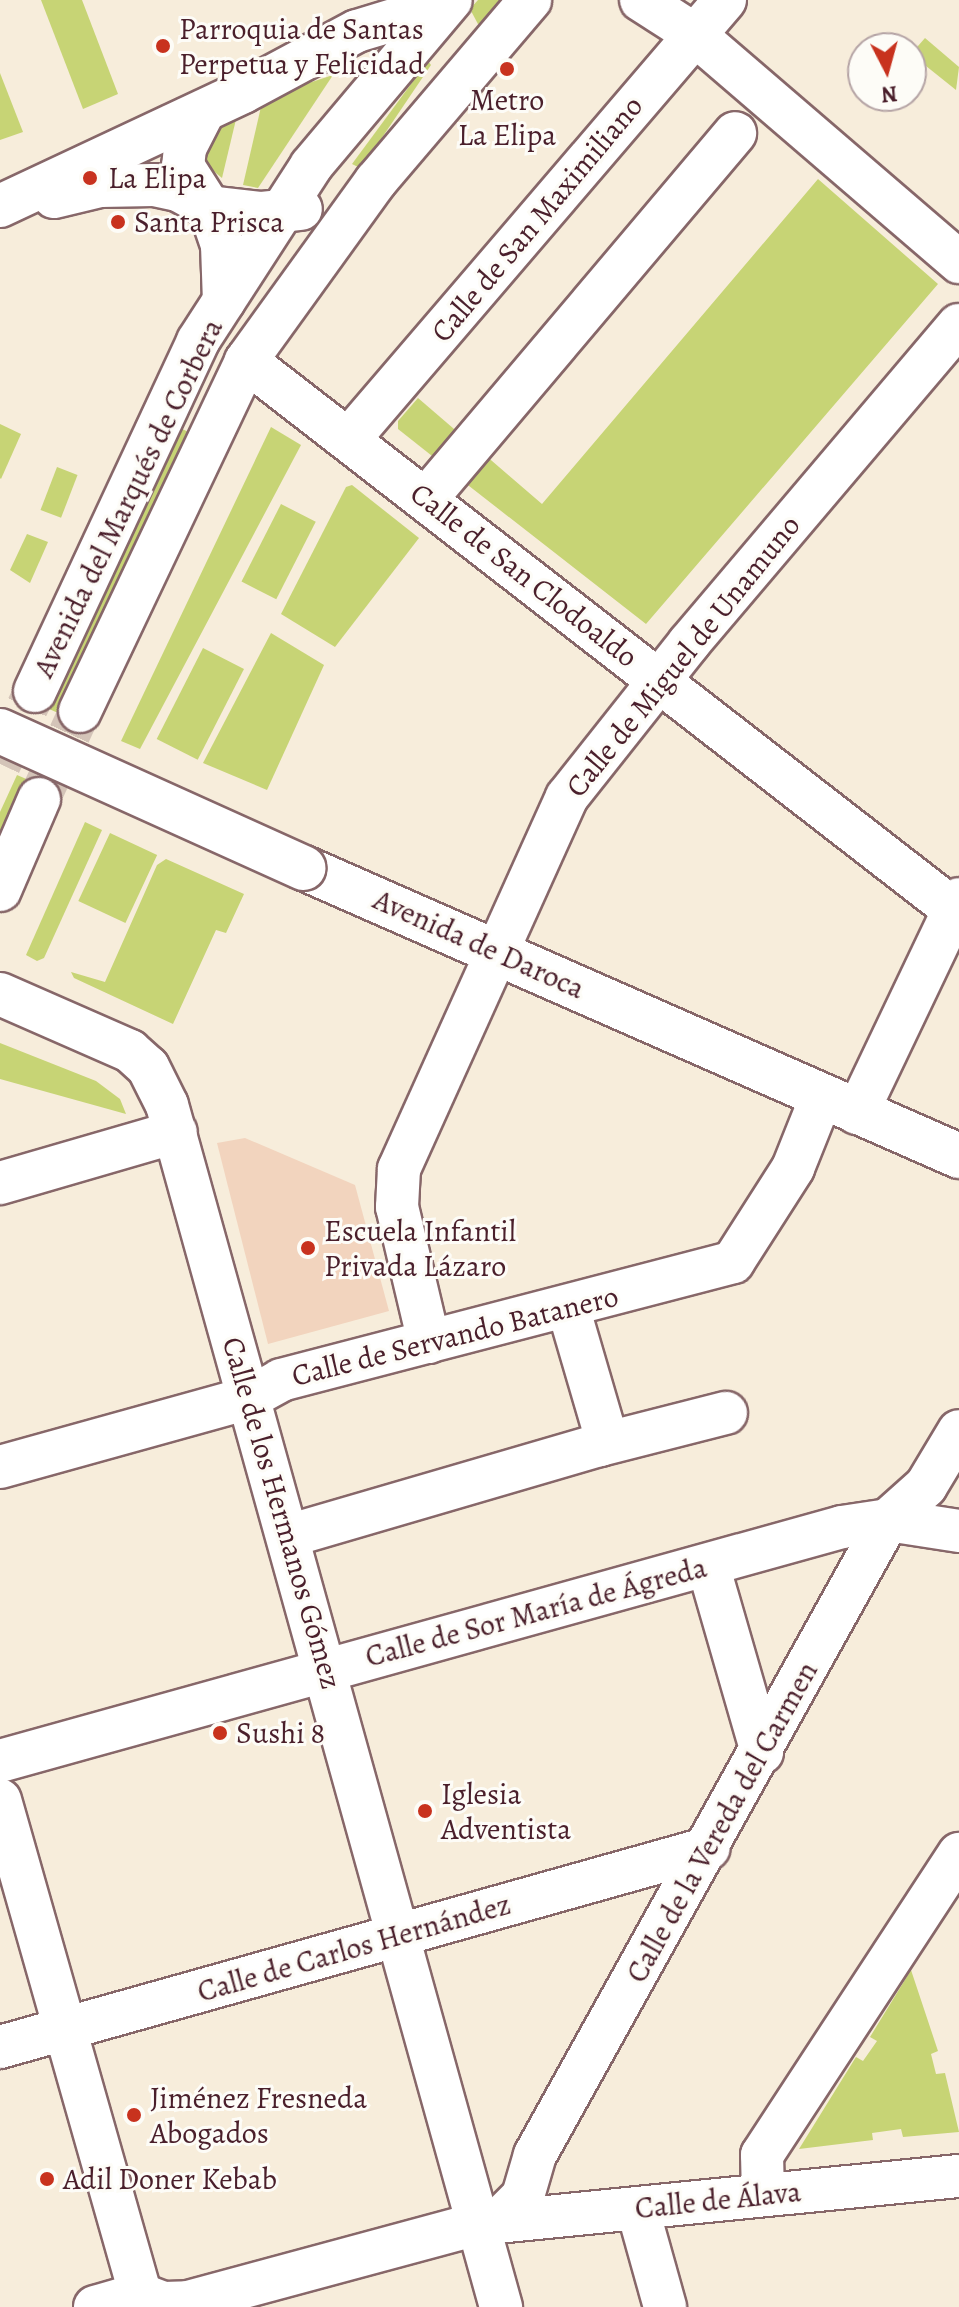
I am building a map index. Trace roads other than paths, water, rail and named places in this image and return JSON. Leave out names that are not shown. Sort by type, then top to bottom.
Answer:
[{"type":"main road","name":"Avenida de Daroca","points":[[0,731],[959,1156]]},
{"type":"street","points":[[324,50],[342,30],[351,0]]},
{"type":"street","name":"Avenida del Marqués de Corbera","points":[[80,711],[246,361],[384,172],[530,0]]},
{"type":"street","points":[[641,0],[694,34],[959,262]]},
{"type":"street","name":"Calle de San Maximiliano","points":[[349,439],[725,0]]},
{"type":"street","points":[[432,6],[444,27],[452,49],[433,87],[399,133],[384,172],[330,204],[279,212],[209,207],[178,190],[125,184],[0,208],[204,111],[377,22],[403,17],[432,6]]},
{"type":"street","name":"Avenida del Marqués de Corbera","points":[[35,691],[174,391],[224,301],[279,212],[432,6]]},
{"type":"street","points":[[204,111],[185,148],[183,166],[209,207],[227,264],[224,301]]},
{"type":"street","points":[[426,499],[735,133]]},
{"type":"street","name":"Calle de Miguel de Unamuno","points":[[429,1342],[396,1183],[496,950],[567,797],[660,680],[959,325]]},
{"type":"street","name":"Calle de San Clodoaldo","points":[[246,361],[956,904]]},
{"type":"street","points":[[0,890],[39,799]]},
{"type":"street","name":"Calle de Servando Batanero","points":[[0,1467],[249,1398],[281,1380],[733,1262],[793,1168],[839,1105],[956,904]]},
{"type":"street","name":"Calle de los Hermanos Gómez","points":[[0,994],[130,1051],[153,1076],[176,1132],[396,1936],[488,2222],[501,2307]]},
{"type":"street","points":[[0,1183],[176,1132]]},
{"type":"street","points":[[568,1307],[604,1430],[600,1445]]},
{"type":"street","points":[[288,1536],[600,1445],[726,1413]]},
{"type":"street","name":"Calle de la Vereda del Carmen","points":[[488,2222],[523,2196],[535,2155],[709,1848],[888,1520],[926,1486],[959,1431]]},
{"type":"street","name":"Calle de Sor María de Ágreda","points":[[0,1761],[842,1527],[888,1520],[959,1531]]},
{"type":"street","points":[[708,1565],[762,1752]]},
{"type":"street","points":[[0,1800],[142,2300],[95,2307]]},
{"type":"street","name":"Calle de Carlos Hernández","points":[[0,2047],[709,1848]]},
{"type":"street","points":[[763,2195],[762,2155],[959,1854]]},
{"type":"street","name":"Calle de Álava","points":[[142,2300],[188,2302],[488,2222],[638,2210],[959,2176]]},
{"type":"street","points":[[638,2210],[665,2307]]},
{"type":"tunnel","points":[[0,764],[35,691]]},
{"type":"tunnel","points":[[43,791],[80,711]]},
{"type":"place","name":"Parroquia de Santas Perpetua y Felicidad","points":[[163,46]]},
{"type":"place","name":"Metro La Elipa","points":[[507,69]]},
{"type":"place","name":"La Elipa","points":[[90,178]]},
{"type":"place","name":"Santa Prisca","points":[[118,222]]},
{"type":"place","name":"Escuela Infantil Privada Lázaro","points":[[308,1248]]},
{"type":"place","name":"Sushi 8","points":[[220,1733]]},
{"type":"place","name":"Iglesia Adventista","points":[[425,1811]]},
{"type":"place","name":"Jiménez Fresneda Abogados","points":[[134,2115]]},
{"type":"place","name":"Adil Doner Kebab","points":[[47,2179]]}]
